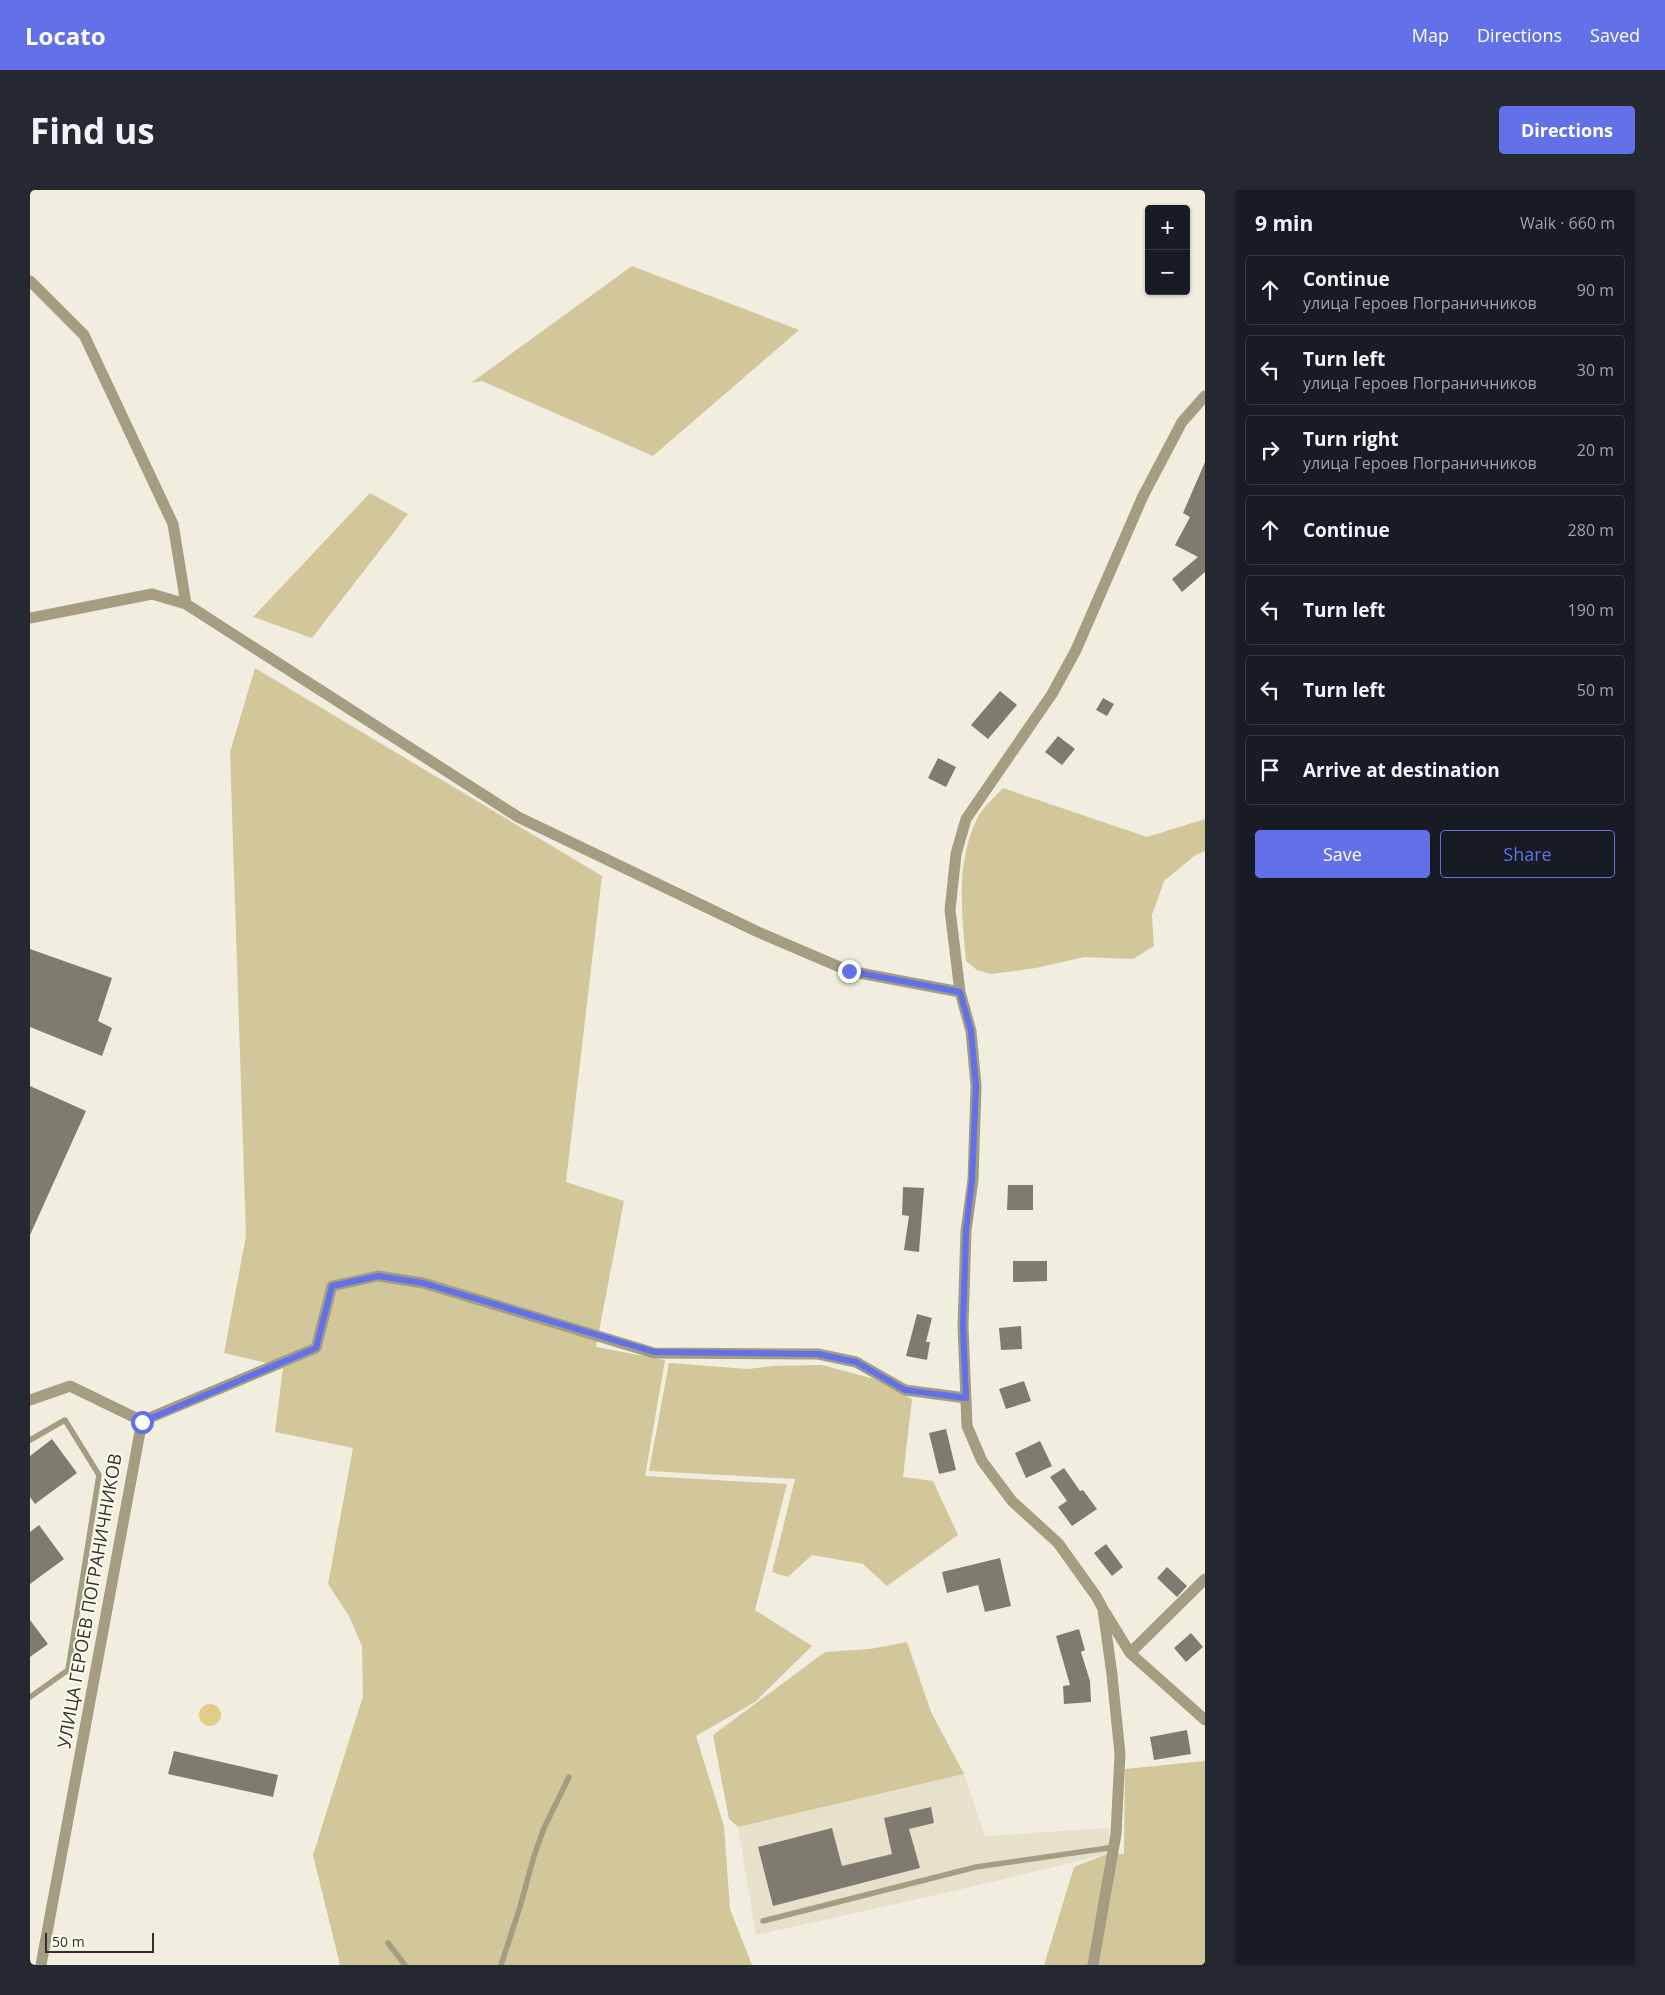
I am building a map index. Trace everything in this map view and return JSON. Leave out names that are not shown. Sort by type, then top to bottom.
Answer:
[{"type":"street","points":[[30,281],[84,335],[173,524],[186,604]]},
{"type":"street","points":[[1205,396],[1182,422],[1143,496],[1088,625],[1067,668],[1052,694],[966,818],[956,854],[950,910],[960,992],[971,1031],[976,1086],[972,1180],[966,1231],[963,1326],[967,1426],[982,1461],[1012,1501],[1058,1543],[1096,1596],[1130,1653],[1205,1720]]},
{"type":"street","points":[[30,618],[152,594],[186,604],[518,817],[758,932],[849,971],[960,992]]},
{"type":"street","points":[[30,1400],[70,1386],[142,1422],[316,1348],[332,1286],[378,1276],[423,1283],[654,1352],[818,1354],[856,1362],[905,1390],[966,1398]]},
{"type":"street","name":"УЛИЦА ГЕРОЕВ ПОГРАНИЧНИКОВ","points":[[41,1965],[142,1422]]},
{"type":"street","points":[[1130,1653],[1205,1579]]},
{"type":"street","points":[[1093,1965],[1115,1847],[1120,1754],[1103,1609]]},
{"type":"lane","points":[[30,1440],[65,1420],[99,1475],[68,1670],[30,1697]]},
{"type":"lane","points":[[501,1965],[540,1837],[569,1777]]},
{"type":"lane","points":[[763,1921],[976,1867],[1115,1847]]},
{"type":"lane","points":[[388,1942],[405,1965]]},
{"type":"shaded area","points":[[632,266],[799,330],[653,456],[482,381],[471,383]]},
{"type":"shaded area","points":[[370,493],[408,514],[312,638],[253,617]]},
{"type":"shaded area","points":[[255,668],[602,876],[566,1182],[624,1201],[596,1347],[665,1360],[645,1476],[787,1484],[755,1610],[812,1646],[755,1702],[696,1736],[724,1826],[730,1909],[752,1965],[340,1965],[313,1855],[363,1696],[362,1646],[349,1616],[328,1584],[353,1448],[275,1432],[283,1367],[224,1353],[246,1236],[230,752]]},
{"type":"shaded area","points":[[1003,788],[1147,837],[1205,819],[1205,851],[1194,856],[1164,881],[1152,915],[1154,946],[1133,959],[1084,957],[1036,968],[991,974],[977,970],[966,961],[962,888],[966,851],[980,813]]},
{"type":"shaded area","points":[[669,1363],[748,1369],[772,1366],[822,1365],[874,1379],[912,1399],[903,1477],[933,1481],[958,1535],[887,1586],[863,1564],[812,1555],[788,1577],[772,1572],[795,1479],[649,1471]]},
{"type":"shaded area","points":[[907,1642],[931,1712],[964,1774],[738,1827],[729,1819],[713,1735],[825,1652],[870,1649]]},
{"type":"shaded area","points":[[210,1704],[218,1707],[221,1715],[218,1723],[210,1726],[202,1723],[199,1715],[202,1707]]},
{"type":"shaded area","points":[[1205,1761],[1205,1965],[1044,1965],[1074,1867],[1107,1854],[1124,1854],[1125,1769]]},
{"type":"shaded area","points":[[964,1774],[985,1836],[1110,1828],[1107,1854],[756,1935],[738,1827]]},
{"type":"building","points":[[1205,462],[1205,572],[1182,592],[1172,579],[1198,557],[1175,545],[1190,517],[1183,513]]},
{"type":"building","points":[[1000,691],[1017,705],[988,739],[971,725]]},
{"type":"building","points":[[1103,698],[1114,704],[1107,716],[1096,710]]},
{"type":"building","points":[[1058,736],[1075,749],[1062,765],[1045,752]]},
{"type":"building","points":[[938,758],[956,767],[946,787],[928,778]]},
{"type":"building","points":[[30,949],[112,978],[98,1021],[112,1028],[102,1056],[30,1027]]},
{"type":"building","points":[[30,1086],[86,1111],[30,1235]]},
{"type":"building","points":[[1008,1185],[1033,1185],[1033,1210],[1007,1210]]},
{"type":"building","points":[[903,1187],[924,1188],[919,1252],[904,1250],[909,1216],[902,1215]]},
{"type":"building","points":[[1013,1261],[1047,1261],[1047,1281],[1013,1282]]},
{"type":"building","points":[[917,1314],[932,1318],[926,1342],[930,1342],[927,1360],[906,1356]]},
{"type":"building","points":[[1021,1326],[1022,1349],[1001,1350],[999,1328]]},
{"type":"building","points":[[1024,1381],[1031,1401],[1006,1409],[999,1389]]},
{"type":"building","points":[[946,1429],[956,1470],[939,1474],[929,1433]]},
{"type":"building","points":[[52,1439],[77,1473],[35,1504],[30,1497],[30,1456]]},
{"type":"building","points":[[1040,1441],[1052,1466],[1026,1478],[1015,1453]]},
{"type":"building","points":[[1064,1468],[1080,1491],[1083,1490],[1097,1509],[1072,1526],[1058,1507],[1067,1501],[1050,1477]]},
{"type":"building","points":[[39,1525],[64,1559],[30,1584],[30,1532]]},
{"type":"building","points":[[1106,1544],[1123,1567],[1112,1576],[1094,1553]]},
{"type":"building","points":[[1000,1558],[1011,1606],[985,1612],[978,1585],[947,1593],[942,1572]]},
{"type":"building","points":[[1167,1567],[1187,1586],[1177,1597],[1157,1578]]},
{"type":"building","points":[[30,1620],[48,1644],[30,1657]]},
{"type":"building","points":[[1079,1629],[1085,1650],[1081,1652],[1090,1681],[1091,1702],[1064,1704],[1063,1686],[1070,1685],[1056,1636]]},
{"type":"building","points":[[1191,1633],[1203,1647],[1186,1662],[1174,1648]]},
{"type":"building","points":[[1187,1730],[1191,1754],[1154,1760],[1150,1737]]},
{"type":"building","points":[[174,1751],[278,1775],[273,1797],[168,1774]]},
{"type":"building","points":[[931,1807],[934,1823],[909,1829],[920,1868],[773,1906],[758,1847],[832,1828],[842,1866],[892,1854],[884,1818]]},
{"type":"route","points":[[142,1422],[316,1348],[332,1286],[378,1276],[423,1283],[654,1352],[818,1354],[856,1362],[905,1390],[966,1398],[963,1326],[966,1231],[972,1180],[976,1086],[971,1031],[960,992],[849,971]]}]
